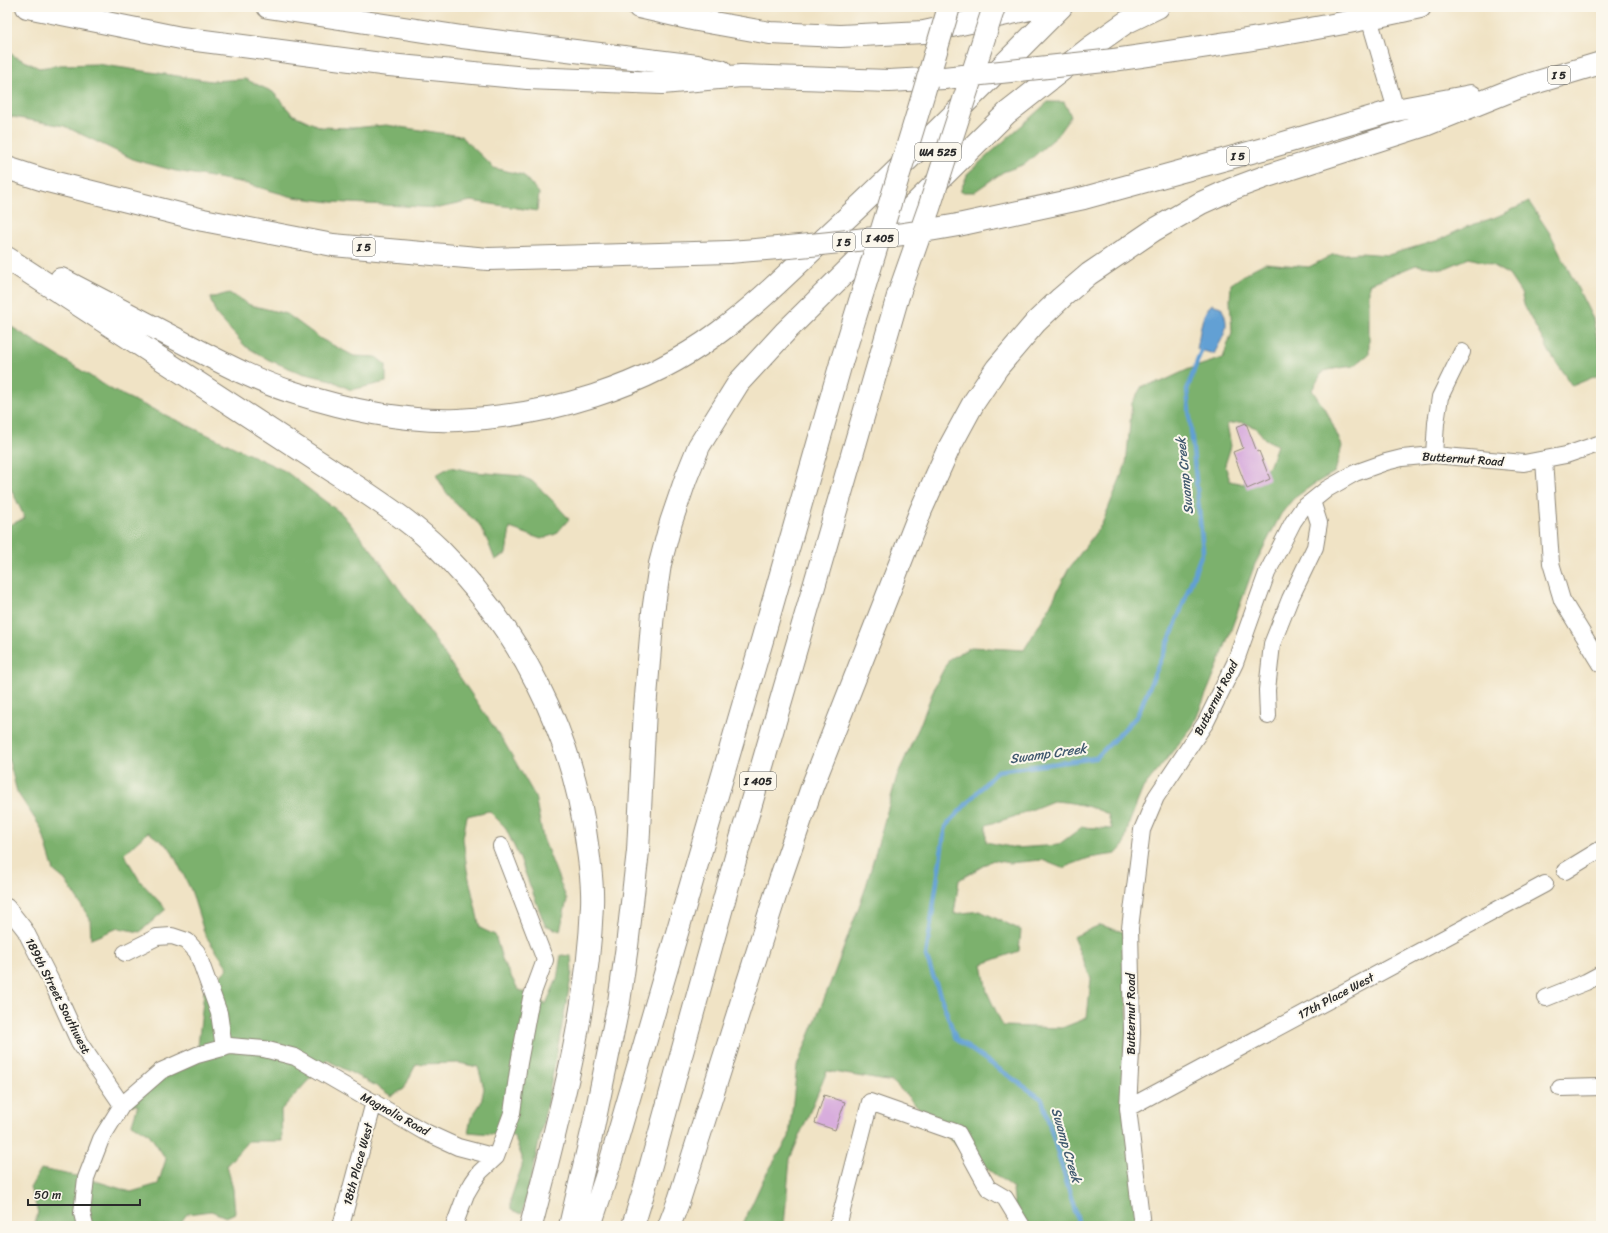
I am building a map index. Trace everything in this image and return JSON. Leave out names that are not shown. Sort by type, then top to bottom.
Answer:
[{"type":"highway","points":[[27,7],[181,38],[316,57],[451,72],[577,81],[662,83],[741,76],[889,81],[944,78],[1114,60],[1260,39],[1420,7]]},
{"type":"highway","points":[[268,7],[462,37],[697,66],[741,76]]},
{"type":"highway","points":[[639,7],[696,20],[770,33],[840,36],[924,32],[1039,7]]},
{"type":"highway","name":"I 405","points":[[590,1226],[606,1178],[841,363],[949,7]]},
{"type":"highway","name":"WA 525","points":[[898,296],[978,7]]},
{"type":"highway","points":[[898,296],[929,208],[994,7]]},
{"type":"highway","points":[[7,250],[222,363],[262,382],[294,393],[337,405],[414,418],[455,420],[504,416],[542,410],[621,386],[684,356],[722,330],[762,297],[873,193],[1061,7]]},
{"type":"highway","points":[[570,1226],[594,1128],[619,1002],[627,946],[638,851],[645,709],[653,612],[660,564],[671,522],[699,446],[739,382],[786,331],[1008,113],[1090,47],[1125,23],[1158,7]]},
{"type":"highway","name":"I 5","points":[[7,168],[44,180],[203,220],[333,245],[488,259],[729,252],[852,241],[914,233],[1084,198],[1270,147],[1396,110],[1517,88],[1601,62]]},
{"type":"highway","points":[[669,1226],[679,1200],[782,874],[825,753],[881,607],[924,503],[948,450],[971,409],[997,368],[1036,322],[1066,293],[1124,249],[1182,214],[1232,189],[1260,178],[1425,125],[1517,88]]},
{"type":"highway","points":[[7,258],[406,520],[438,548],[470,582],[498,616],[537,682],[554,718],[568,754],[577,788],[589,858],[592,903],[589,956],[565,1092],[531,1226]]},
{"type":"highway","name":"I 405","points":[[633,1226],[740,842],[898,296]]},
{"type":"street","points":[[1369,18],[1396,110]]},
{"type":"street","points":[[1434,455],[1436,423],[1440,397],[1462,352]]},
{"type":"street","name":"Butternut Road","points":[[1142,1226],[1128,1108],[1132,1034],[1130,928],[1142,830],[1156,797],[1206,722],[1235,663],[1267,574],[1293,522],[1302,509],[1341,480],[1370,467],[1402,458],[1434,455],[1524,463],[1566,456],[1601,443]]},
{"type":"street","points":[[1544,460],[1551,564],[1562,600],[1601,664]]},
{"type":"street","points":[[1268,716],[1267,690],[1272,644],[1315,547],[1319,523],[1312,501]]},
{"type":"street","points":[[454,1226],[466,1194],[473,1182],[480,1172],[496,1157],[512,1113],[519,1062],[531,998],[545,960],[501,846]]},
{"type":"street","points":[[1565,872],[1600,853]]},
{"type":"street","name":"17th Place West","points":[[1128,1108],[1545,884]]},
{"type":"street","name":"189th Street Southwest","points":[[7,907],[25,930],[53,985],[79,1042],[122,1104]]},
{"type":"street","points":[[125,953],[157,937],[172,936],[187,941],[196,952],[215,999],[219,1013],[224,1048]]},
{"type":"street","points":[[1546,998],[1586,982],[1601,974]]},
{"type":"street","name":"Magnolia Road","points":[[85,1226],[82,1213],[86,1178],[100,1140],[122,1104],[161,1071],[197,1056],[230,1046],[264,1049],[295,1057],[423,1131],[458,1147],[496,1157]]},
{"type":"street","points":[[1560,1088],[1601,1086]]},
{"type":"street","name":"18th Place West","points":[[342,1226],[374,1102]]},
{"type":"street","points":[[838,1226],[870,1102],[958,1134],[988,1188],[1005,1198],[1022,1226]]},
{"type":"green space","points":[[7,51],[39,68],[60,65],[97,64],[211,81],[245,79],[273,92],[292,114],[320,127],[352,128],[386,125],[461,136],[494,168],[523,175],[539,193],[537,211],[471,201],[439,208],[331,202],[293,197],[240,182],[176,171],[135,160],[64,126],[7,116]]},
{"type":"green space","points":[[1048,102],[1064,102],[1071,116],[1056,137],[1025,164],[1003,172],[974,192],[960,192],[968,173]]},
{"type":"green space","points":[[1529,202],[1551,235],[1593,319],[1601,356],[1601,374],[1572,386],[1550,353],[1525,308],[1521,293],[1509,275],[1488,263],[1469,258],[1443,269],[1416,265],[1369,284],[1369,354],[1354,366],[1323,371],[1312,390],[1328,414],[1342,446],[1335,472],[1314,484],[1293,499],[1281,514],[1255,564],[1220,660],[1193,726],[1143,788],[1129,823],[1124,845],[1116,854],[1089,858],[1062,868],[1042,860],[1009,863],[993,860],[959,880],[954,914],[980,911],[1021,930],[1019,951],[982,964],[987,992],[1003,1026],[1062,1028],[1087,1018],[1091,979],[1073,937],[1100,925],[1123,932],[1138,1226],[1016,1226],[1013,1188],[957,1146],[893,1082],[827,1071],[790,1159],[784,1226],[742,1226],[764,1178],[789,1137],[797,1066],[834,974],[865,890],[897,776],[920,725],[935,686],[949,659],[971,647],[1024,650],[1048,610],[1068,570],[1102,524],[1126,464],[1132,403],[1142,386],[1161,382],[1189,369],[1223,358],[1232,332],[1230,301],[1231,284],[1253,269],[1265,263],[1309,267],[1332,255],[1361,253],[1388,255],[1439,240],[1466,227],[1496,217]],"holes":[[[1242,422],[1256,428],[1265,439],[1277,445],[1270,465],[1256,477],[1243,484],[1230,481],[1225,465],[1231,446],[1227,424]],[[1053,801],[1081,805],[1108,814],[1112,829],[1082,827],[1058,845],[1016,848],[986,842],[986,825],[1013,817]]]},
{"type":"green space","points":[[229,293],[250,305],[287,314],[321,339],[354,356],[376,357],[386,365],[386,382],[351,390],[331,380],[301,373],[269,360],[245,346],[216,314],[210,298]]},
{"type":"green space","points":[[7,324],[114,391],[285,471],[342,514],[374,553],[504,742],[535,796],[543,838],[567,900],[560,931],[545,925],[520,859],[505,827],[489,811],[467,816],[463,838],[467,870],[480,928],[495,935],[503,962],[518,989],[546,1004],[557,979],[561,955],[571,956],[572,973],[543,1124],[522,1214],[511,1210],[511,1198],[522,1166],[522,1157],[514,1136],[468,1132],[471,1118],[481,1103],[484,1088],[478,1067],[459,1063],[416,1064],[404,1089],[391,1096],[378,1087],[327,1060],[281,1110],[282,1141],[248,1141],[227,1165],[233,1189],[235,1213],[226,1217],[211,1211],[187,1214],[178,1226],[34,1226],[38,1212],[30,1188],[41,1169],[86,1178],[131,1192],[158,1184],[166,1159],[149,1134],[132,1124],[138,1105],[122,1105],[197,1055],[204,992],[228,968],[205,935],[191,890],[170,848],[148,832],[124,854],[140,881],[166,909],[140,932],[118,928],[91,939],[90,919],[65,880],[54,871],[41,828],[17,792],[7,753],[7,526],[25,518],[7,481]]},
{"type":"green space","points":[[450,467],[475,472],[521,476],[532,481],[569,519],[556,534],[541,539],[510,528],[506,554],[495,560],[479,524],[457,505],[446,492],[436,475]]},
{"type":"water","points":[[1212,304],[1221,307],[1226,320],[1225,331],[1214,354],[1197,349],[1205,313]]},
{"type":"building","points":[[1246,423],[1257,452],[1259,451],[1270,479],[1247,489],[1233,452],[1243,448],[1236,427]]},
{"type":"building","points":[[824,1095],[845,1102],[835,1130],[815,1123]]},
{"type":"waterway","name":"Swamp Creek","points":[[1077,1226],[1078,1221],[1042,1099],[956,1039],[926,956],[945,827],[997,771],[1096,758],[1137,716],[1173,631],[1203,550],[1187,390],[1203,345]]}]
